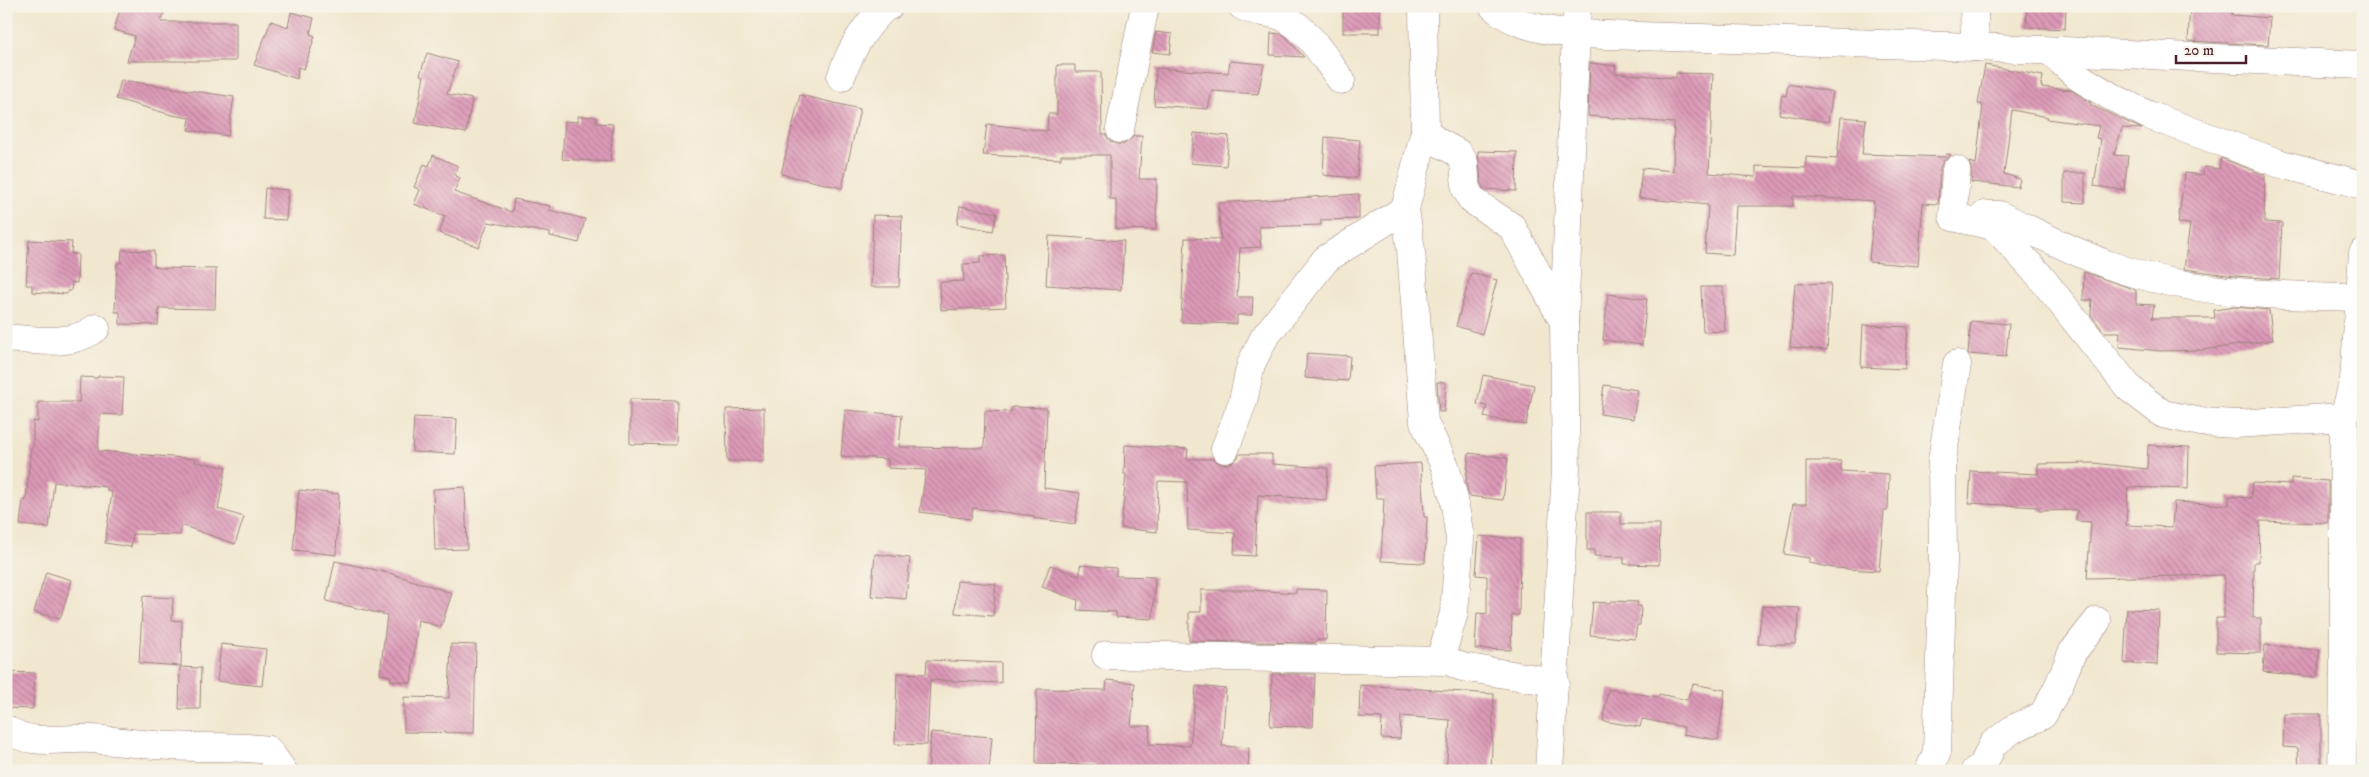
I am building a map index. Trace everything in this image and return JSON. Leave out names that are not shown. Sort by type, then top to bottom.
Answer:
[{"type":"street","points":[[841,77],[847,58],[860,34],[885,7],[889,6]]},
{"type":"street","points":[[1120,129],[1145,6]]},
{"type":"street","points":[[1242,6],[1252,12],[1286,18],[1305,32],[1341,80]]},
{"type":"street","points":[[1423,6],[1425,131],[1405,209],[1411,250],[1424,422],[1445,466],[1454,499],[1460,539],[1454,613],[1443,650],[1448,661]]},
{"type":"street","points":[[1493,6],[1503,16],[1550,31],[1576,34],[1974,47],[2363,65]]},
{"type":"street","points":[[1549,771],[1566,469],[1564,323],[1577,6]]},
{"type":"street","points":[[1974,6],[1974,47]]},
{"type":"street","points":[[2051,52],[2077,76],[2110,96],[2148,115],[2281,164],[2363,185]]},
{"type":"street","points":[[1425,131],[1436,142],[1458,153],[1464,162],[1466,189],[1472,200],[1512,228],[1564,323]]},
{"type":"street","points":[[1954,217],[1956,170]]},
{"type":"street","points":[[1225,449],[1243,401],[1251,364],[1264,338],[1326,259],[1405,209]]},
{"type":"street","points":[[1954,217],[1999,215],[2109,265],[2191,286],[2272,296],[2360,297]]},
{"type":"street","points":[[1954,217],[1994,226],[2039,275],[2129,388],[2163,414],[2201,422],[2236,424],[2344,417]]},
{"type":"street","points":[[2342,771],[2354,688],[2344,417],[2358,381],[2363,253]]},
{"type":"street","points":[[6,338],[56,340],[85,336],[96,328]]},
{"type":"street","points":[[1929,771],[1937,752],[1943,560],[1942,460],[1957,364]]},
{"type":"street","points":[[1975,771],[1982,767],[1993,744],[2013,729],[2044,715],[2058,688],[2072,653],[2097,621]]},
{"type":"street","points":[[1106,655],[1448,661],[1462,667],[1555,682]]},
{"type":"street","points":[[6,729],[17,736],[47,741],[90,739],[172,746],[251,747],[268,750],[283,771]]},
{"type":"building","points":[[121,6],[166,6],[161,22],[236,22],[236,61],[127,61],[135,36],[114,30]]},
{"type":"building","points":[[1343,6],[1380,6],[1380,33],[1343,33]]},
{"type":"building","points":[[2027,6],[2066,6],[2065,29],[2026,27]]},
{"type":"building","points":[[2190,6],[2232,6],[2232,15],[2270,18],[2268,45],[2188,41]]},
{"type":"building","points":[[291,12],[314,18],[310,34],[315,36],[304,69],[298,67],[297,79],[254,65],[271,21],[288,27]]},
{"type":"building","points":[[1156,32],[1172,34],[1170,54],[1152,52]]},
{"type":"building","points":[[1271,33],[1282,34],[1304,57],[1270,55]]},
{"type":"building","points":[[427,53],[458,62],[447,94],[472,99],[466,133],[415,123],[424,76],[420,75]]},
{"type":"building","points":[[1230,61],[1264,64],[1258,94],[1212,91],[1208,109],[1154,105],[1156,68],[1228,73]]},
{"type":"building","points":[[1590,63],[1616,66],[1615,73],[1676,78],[1676,73],[1713,74],[1709,173],[1756,177],[1756,166],[1806,168],[1806,157],[1837,159],[1841,117],[1866,119],[1862,154],[1945,157],[1946,154],[1951,155],[1943,161],[1940,169],[1938,204],[1923,203],[1918,266],[1869,262],[1874,201],[1793,196],[1793,206],[1736,206],[1733,255],[1705,253],[1708,205],[1639,198],[1642,168],[1673,171],[1674,123],[1588,116]]},
{"type":"building","points":[[1057,65],[1075,65],[1075,72],[1101,72],[1102,134],[1105,134],[1110,141],[1124,144],[1134,136],[1142,136],[1139,179],[1157,179],[1156,230],[1116,229],[1116,199],[1110,199],[1110,155],[1061,155],[1061,159],[983,155],[987,124],[1047,131],[1048,114],[1057,114]]},
{"type":"building","points":[[1985,65],[2043,76],[2041,87],[2071,90],[2091,103],[2091,105],[2142,129],[2122,128],[2114,155],[2128,156],[2124,190],[2094,186],[2101,139],[2096,138],[2099,126],[2047,119],[2048,117],[2012,110],[2004,174],[2020,179],[2018,187],[1971,182],[1972,171],[1969,162],[1976,164],[1983,105],[1978,104]]},
{"type":"building","points":[[121,80],[234,97],[228,136],[188,130],[190,118],[172,115],[116,99]]},
{"type":"building","points":[[1788,84],[1833,92],[1828,122],[1779,114],[1782,95],[1786,96]]},
{"type":"building","points":[[800,95],[860,109],[842,188],[781,174]]},
{"type":"building","points":[[578,116],[596,117],[596,123],[613,124],[610,162],[562,159],[565,121],[578,122]]},
{"type":"building","points":[[1194,133],[1229,136],[1226,166],[1191,163]]},
{"type":"building","points":[[1325,137],[1360,140],[1357,178],[1323,175]]},
{"type":"building","points":[[1478,151],[1517,152],[1516,191],[1484,189],[1481,184]]},
{"type":"building","points":[[433,155],[458,166],[454,175],[460,178],[454,192],[512,212],[514,199],[550,206],[549,210],[585,219],[579,243],[550,236],[550,233],[488,222],[479,247],[439,233],[445,216],[414,204],[420,190],[414,187],[424,164],[429,166]]},
{"type":"building","points":[[2221,158],[2265,175],[2264,222],[2282,223],[2279,279],[2235,276],[2184,269],[2190,224],[2178,223],[2185,173],[2203,175],[2204,167],[2219,169]]},
{"type":"building","points":[[2064,173],[2085,173],[2085,203],[2064,202]]},
{"type":"building","points":[[265,188],[288,190],[286,220],[263,219]]},
{"type":"building","points":[[1359,194],[1359,219],[1321,220],[1321,225],[1259,227],[1261,247],[1240,248],[1237,297],[1253,297],[1252,315],[1237,315],[1237,324],[1181,322],[1185,238],[1221,239],[1218,203]]},
{"type":"building","points":[[960,206],[997,213],[993,231],[957,224]]},
{"type":"building","points":[[873,215],[902,216],[899,287],[871,287]]},
{"type":"building","points":[[1049,236],[1124,241],[1121,290],[1046,285]]},
{"type":"building","points":[[29,240],[72,242],[71,254],[78,254],[77,283],[72,282],[71,291],[67,291],[67,294],[32,292],[32,285],[26,285]]},
{"type":"building","points":[[122,250],[154,251],[154,266],[160,268],[216,269],[215,309],[159,308],[158,325],[120,324],[120,312],[115,312],[117,263],[121,263]]},
{"type":"building","points":[[1004,255],[1006,307],[941,310],[940,282],[964,281],[963,264],[980,263],[980,256]]},
{"type":"building","points":[[2084,272],[2136,290],[2136,304],[2154,305],[2152,318],[2215,318],[2214,310],[2235,307],[2269,310],[2273,340],[2203,350],[2161,351],[2119,347],[2120,332],[2104,332],[2091,315],[2092,300],[2083,300]]},
{"type":"building","points":[[1471,273],[1497,280],[1482,334],[1456,326]]},
{"type":"building","points":[[1831,283],[1827,350],[1790,347],[1795,284]]},
{"type":"building","points":[[1701,287],[1723,287],[1725,331],[1703,332]]},
{"type":"building","points":[[1608,294],[1647,299],[1642,345],[1603,340]]},
{"type":"building","points":[[1971,321],[2009,324],[2006,357],[1968,354]]},
{"type":"building","points":[[1863,325],[1908,327],[1905,369],[1861,367]]},
{"type":"building","points":[[1307,353],[1350,356],[1348,381],[1305,378]]},
{"type":"building","points":[[1483,375],[1534,385],[1526,425],[1484,417],[1487,406],[1477,404]]},
{"type":"building","points":[[98,376],[124,377],[122,415],[100,414],[98,451],[196,459],[195,462],[226,467],[218,509],[244,517],[235,544],[181,525],[180,535],[133,534],[131,547],[105,543],[112,492],[107,491],[107,487],[54,482],[49,528],[20,525],[23,500],[26,500],[31,448],[33,448],[33,421],[38,422],[38,402],[79,402],[80,377],[98,378]]},
{"type":"building","points":[[1437,382],[1446,382],[1444,412],[1439,412]]},
{"type":"building","points":[[1604,385],[1638,390],[1633,419],[1600,414]]},
{"type":"building","points":[[630,399],[677,400],[676,445],[630,444]]},
{"type":"building","points":[[1012,407],[1047,408],[1044,488],[1080,493],[1075,524],[1033,518],[1034,516],[973,508],[971,519],[920,512],[926,470],[888,468],[888,459],[841,456],[845,410],[902,415],[899,447],[984,448],[985,411],[1011,412]]},
{"type":"building","points":[[764,408],[764,461],[727,461],[726,409]]},
{"type":"building","points":[[414,417],[457,419],[455,454],[412,452]]},
{"type":"building","points":[[1125,445],[1188,449],[1187,459],[1214,459],[1220,464],[1228,464],[1235,461],[1240,454],[1272,454],[1272,464],[1328,468],[1326,500],[1258,495],[1255,556],[1234,555],[1235,533],[1188,530],[1187,482],[1158,481],[1157,532],[1121,528],[1126,474],[1124,474]]},
{"type":"building","points":[[2148,445],[2189,447],[2188,489],[2128,487],[2126,525],[2172,527],[2174,502],[2229,505],[2229,496],[2251,498],[2252,483],[2291,485],[2291,478],[2328,481],[2328,523],[2260,521],[2259,562],[2254,562],[2253,618],[2261,618],[2261,653],[2216,652],[2216,618],[2224,618],[2224,575],[2087,578],[2091,522],[2076,521],[2077,510],[2039,511],[2039,507],[1969,503],[1971,471],[2038,474],[2038,464],[2093,463],[2147,469]]},
{"type":"building","points":[[1469,453],[1508,458],[1503,500],[1469,496],[1466,483]]},
{"type":"building","points":[[1806,461],[1841,461],[1841,471],[1889,474],[1888,510],[1884,510],[1879,571],[1834,568],[1809,563],[1809,558],[1784,554],[1793,504],[1806,504]]},
{"type":"building","points":[[1421,463],[1424,517],[1427,517],[1425,563],[1381,561],[1384,498],[1376,498],[1374,466]]},
{"type":"building","points":[[465,487],[467,549],[435,550],[433,489]]},
{"type":"building","points":[[299,490],[339,494],[336,555],[293,550]]},
{"type":"building","points":[[1587,512],[1621,512],[1621,524],[1660,524],[1659,565],[1624,564],[1624,557],[1594,556],[1595,550],[1587,550]]},
{"type":"building","points":[[1479,536],[1520,539],[1519,615],[1512,615],[1511,650],[1475,649],[1477,613],[1487,614],[1487,576],[1476,575]]},
{"type":"building","points":[[875,554],[910,558],[906,599],[871,596]]},
{"type":"building","points":[[335,561],[389,573],[452,593],[441,627],[418,620],[411,683],[390,680],[391,676],[380,674],[387,615],[326,601]]},
{"type":"building","points":[[1050,565],[1080,576],[1080,565],[1116,568],[1116,576],[1155,577],[1153,619],[1116,617],[1116,612],[1077,610],[1078,600],[1042,587]]},
{"type":"building","points":[[46,572],[72,580],[60,619],[34,612]]},
{"type":"building","points":[[957,581],[996,584],[993,616],[955,613]]},
{"type":"building","points":[[1296,589],[1327,590],[1326,640],[1316,640],[1316,643],[1189,641],[1189,612],[1201,612],[1201,590],[1253,590],[1296,593]]},
{"type":"building","points":[[143,596],[173,598],[172,620],[182,621],[181,666],[139,663]]},
{"type":"building","points":[[1611,601],[1638,602],[1637,606],[1641,606],[1640,625],[1637,625],[1635,639],[1590,635],[1593,602],[1610,603]]},
{"type":"building","points":[[1762,606],[1800,608],[1795,644],[1758,644]]},
{"type":"building","points":[[2127,609],[2159,610],[2157,665],[2124,663]]},
{"type":"building","points":[[221,644],[266,649],[262,686],[217,681]]},
{"type":"building","points":[[451,644],[476,645],[474,733],[404,732],[404,697],[449,698]]},
{"type":"building","points":[[2265,645],[2320,650],[2317,677],[2263,672]]},
{"type":"building","points":[[927,660],[1001,663],[1001,683],[930,680],[927,745],[895,744],[897,673],[926,674]]},
{"type":"building","points":[[180,667],[201,668],[200,709],[179,709]]},
{"type":"building","points":[[6,672],[35,673],[33,709],[6,708]]},
{"type":"building","points":[[1272,674],[1315,674],[1313,727],[1270,726]]},
{"type":"building","points":[[1107,680],[1135,683],[1131,726],[1150,726],[1149,744],[1190,746],[1196,686],[1226,689],[1222,746],[1249,748],[1248,771],[1095,771],[1095,765],[1036,764],[1037,689],[1106,690]]},
{"type":"building","points":[[1693,684],[1725,690],[1718,740],[1683,734],[1684,727],[1642,719],[1640,727],[1603,721],[1608,689],[1658,697],[1659,694],[1687,700]]},
{"type":"building","points":[[1360,685],[1494,694],[1491,771],[1446,771],[1450,720],[1401,716],[1400,739],[1381,738],[1382,718],[1359,717]]},
{"type":"building","points":[[2284,714],[2321,714],[2321,771],[2299,771],[2298,748],[2283,747]]},
{"type":"building","points":[[931,732],[992,737],[989,771],[928,771]]}]
